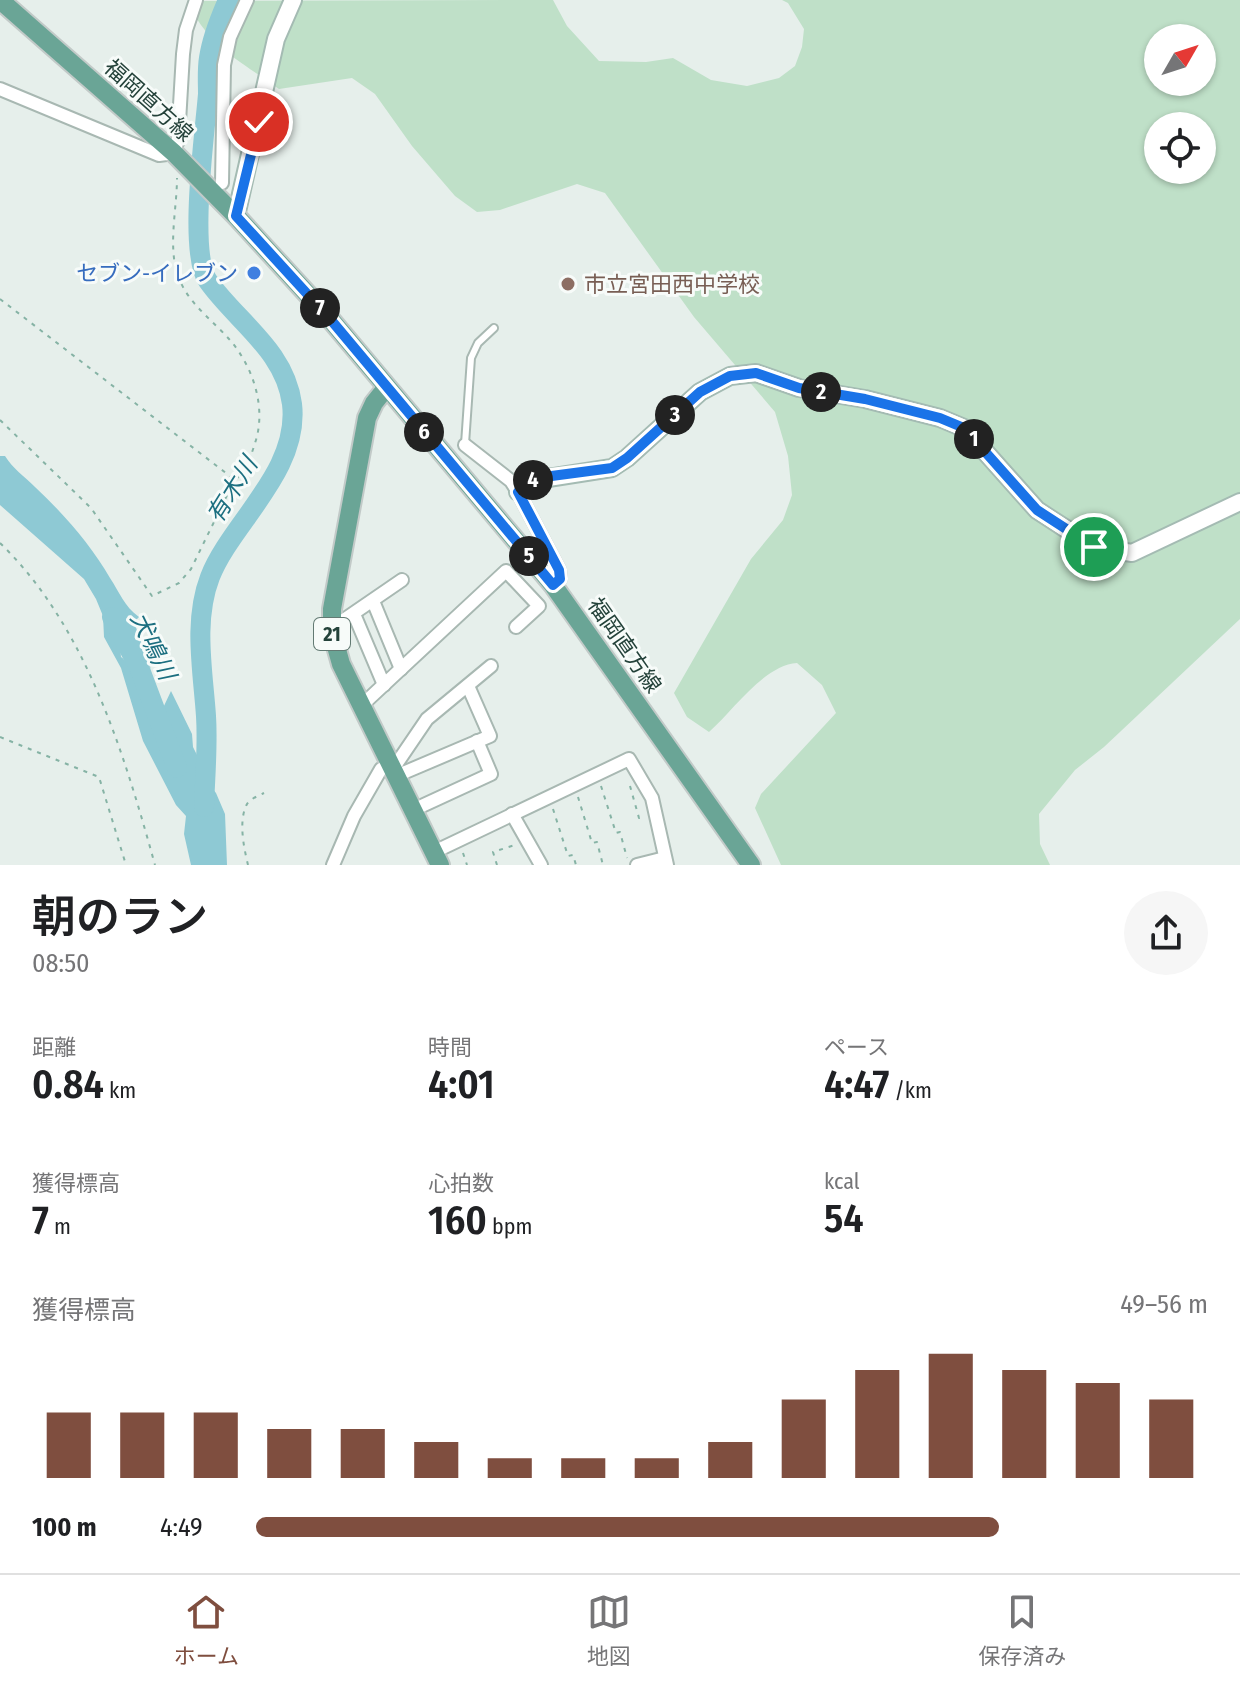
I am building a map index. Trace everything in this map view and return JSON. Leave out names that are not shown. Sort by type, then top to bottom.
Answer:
[{"type":"main road","name":"福岡直方線","points":[[0,0],[221,191],[236,216],[331,320],[553,585],[751,865]]},
{"type":"main road","name":"21","points":[[386,388],[367,418],[332,609],[332,628],[341,664],[437,858]]},
{"type":"street","points":[[0,89],[159,155],[178,157],[184,42],[196,0]]},
{"type":"street","points":[[221,191],[224,65],[230,37],[247,0]]},
{"type":"street","points":[[236,216],[276,39],[289,1]]},
{"type":"street","points":[[518,492],[529,481],[544,477],[612,468],[700,392],[730,376],[756,373],[799,388],[865,399],[940,418],[964,428],[1037,510],[1094,547],[1132,553],[1240,502]]},
{"type":"street","points":[[465,445],[511,481],[518,492],[559,570],[560,579],[553,585]]},
{"type":"street","points":[[361,706],[506,571],[539,606],[516,627]]},
{"type":"street","points":[[332,628],[402,580]]},
{"type":"street","points":[[373,601],[401,669]]},
{"type":"street","points":[[354,614],[384,685]]},
{"type":"street","points":[[393,770],[427,719],[491,666]]},
{"type":"street","points":[[333,865],[354,816],[381,769],[393,770],[490,736],[468,686]]},
{"type":"street","points":[[413,810],[491,774],[477,741]]},
{"type":"street","points":[[437,858],[458,840],[629,759],[652,798],[663,861],[637,865]]},
{"type":"street","points":[[512,814],[541,865]]},
{"type":"lane","points":[[465,445],[471,358],[478,343],[494,328]]},
{"type":"path","points":[[0,420],[91,508],[152,596],[179,583],[191,569],[235,480],[247,465],[260,420],[257,392],[247,367],[232,342],[181,284],[175,265],[178,157]]},
{"type":"path","points":[[0,299],[235,480]]},
{"type":"path","points":[[0,543],[49,603],[81,657],[116,740],[155,865]]},
{"type":"path","points":[[0,737],[99,777],[126,865]]},
{"type":"path","points":[[594,774],[605,792],[629,865]]},
{"type":"path","points":[[572,785],[592,843],[597,842],[603,865]]},
{"type":"path","points":[[630,785],[639,818],[644,816]]},
{"type":"path","points":[[248,865],[243,832],[245,808],[249,801],[264,793]]},
{"type":"path","points":[[547,797],[568,856],[573,855],[576,865]]},
{"type":"path","points":[[458,840],[467,865]]},
{"type":"path","points":[[497,865],[493,852],[526,842]]},
{"type":"green space","points":[[553,0],[567,26],[599,61],[646,62],[673,58],[711,80],[747,86],[779,78],[795,66],[804,29],[788,3],[782,0],[1240,0],[1240,619],[1104,747],[1075,770],[1039,814],[1040,844],[1050,865],[781,865],[755,808],[761,794],[836,713],[822,685],[797,663],[785,666],[761,680],[709,732],[687,717],[674,693],[751,559],[783,520],[792,495],[788,456],[775,412],[694,317],[605,193],[577,184],[500,210],[477,212],[455,196],[412,146],[375,94],[352,78],[279,89],[238,61],[215,41],[195,17],[187,1]]},
{"type":"water","points":[[0,456],[5,456],[76,530],[126,604],[139,617],[134,622],[151,669],[128,635],[120,645],[121,657],[141,685],[166,746],[175,739],[163,708],[171,691],[192,734],[193,747],[200,761],[200,773],[216,793],[225,814],[227,865],[191,865],[184,834],[186,816],[176,805],[143,741],[121,668],[104,637],[103,616],[96,599],[84,579],[0,505]]},
{"type":"waterway","name":"有木川","points":[[204,807],[207,727],[200,628],[205,594],[220,557],[275,474],[286,452],[292,428],[292,404],[280,368],[270,352],[208,281],[202,266],[198,220],[208,62],[228,0]]},
{"type":"waterway","name":"犬鳴川","points":[[112,617],[139,667],[177,768]]},
{"type":"place","name":"セブン-イレブン","points":[[254,273]]},
{"type":"place","name":"市立宮田西中学校","points":[[568,284]]},
{"type":"route","points":[[259,122],[236,216],[331,320],[553,585],[560,579],[559,570],[518,492],[529,481],[544,477],[612,468],[700,392],[730,376],[756,373],[799,388],[865,399],[940,418],[964,428],[1037,510],[1094,547]]}]
